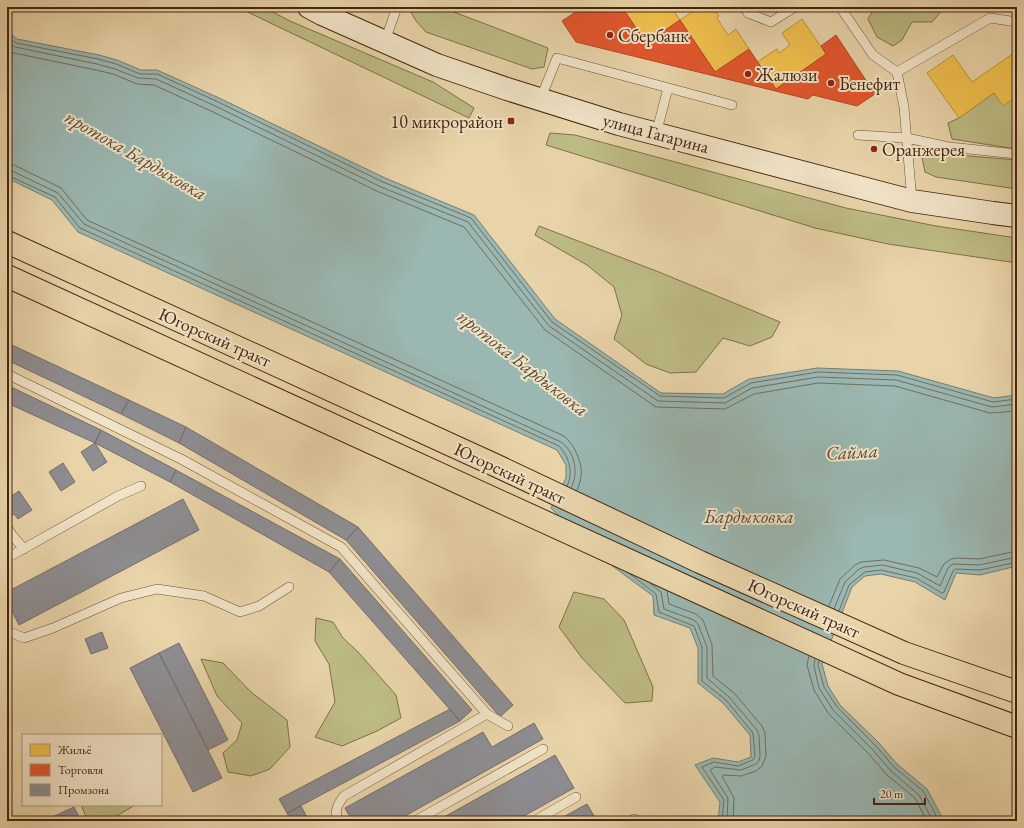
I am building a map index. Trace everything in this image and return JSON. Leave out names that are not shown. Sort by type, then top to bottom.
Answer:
[{"type":"main road","name":"улица Гагарина","points":[[309,7],[437,65],[540,100],[656,134],[912,200],[1017,216]]},
{"type":"main road","name":"Югорский тракт","points":[[7,242],[497,466],[700,562],[904,653],[1017,692]]},
{"type":"main road","name":"Югорский тракт","points":[[7,276],[899,684],[1017,727]]},
{"type":"lane","points":[[385,42],[397,7]]},
{"type":"lane","points":[[744,7],[748,13],[771,22],[795,7]]},
{"type":"lane","points":[[840,7],[873,55],[897,72],[904,107],[912,200]]},
{"type":"lane","points":[[897,72],[990,18],[1017,22]]},
{"type":"lane","points":[[540,100],[557,58],[732,105]]},
{"type":"lane","points":[[656,134],[668,88]]},
{"type":"lane","points":[[858,135],[907,138],[949,147],[1017,154]]},
{"type":"lane","points":[[7,374],[181,458],[341,547],[487,714],[508,726]]},
{"type":"lane","points":[[7,558],[118,496],[141,486]]},
{"type":"lane","points":[[7,527],[24,549]]},
{"type":"lane","points":[[7,631],[24,638],[53,628],[121,598],[158,589],[204,596],[240,612],[259,606],[289,587]]},
{"type":"lane","points":[[338,821],[336,817],[337,806],[344,796],[487,714]]},
{"type":"lane","points":[[415,821],[543,749]]},
{"type":"lane","points":[[534,821],[576,797]]},
{"type":"lane","points":[[631,821],[634,819],[638,821]]},
{"type":"shaded area","points":[[237,7],[263,7],[290,21],[433,82],[474,108],[469,118]]},
{"type":"shaded area","points":[[408,7],[441,7],[548,48],[544,67],[532,69],[426,32],[416,21]]},
{"type":"shaded area","points":[[879,7],[945,7],[932,22],[912,22],[902,40],[893,46],[877,37],[868,19],[872,12]]},
{"type":"shaded area","points":[[994,93],[1003,105],[1017,96],[1017,148],[952,139],[948,123],[959,118]]},
{"type":"shaded area","points":[[550,133],[575,135],[846,208],[936,226],[1017,238],[1017,263],[888,244],[815,228],[546,145]]},
{"type":"shaded area","points":[[920,148],[969,156],[1017,160],[1017,189],[936,177],[925,172]]},
{"type":"shaded area","points":[[539,226],[659,272],[780,322],[772,337],[750,346],[723,338],[696,372],[670,373],[646,364],[614,339],[622,315],[614,287],[587,265],[535,235]]},
{"type":"shaded area","points":[[574,592],[604,599],[624,620],[653,687],[652,701],[625,703],[582,658],[559,627]]},
{"type":"shaded area","points":[[316,618],[333,622],[343,638],[358,652],[396,695],[401,718],[377,731],[342,746],[315,737],[335,702],[329,664],[315,641]]},
{"type":"shaded area","points":[[201,659],[223,663],[251,692],[287,720],[290,747],[270,769],[251,776],[228,772],[223,753],[237,740],[242,723],[217,696]]},
{"type":"shaded area","points":[[81,806],[133,806],[115,817],[87,819]]},
{"type":"water","name":"Бардыковка","points":[[7,31],[17,39],[99,55],[117,60],[141,70],[157,70],[217,97],[385,178],[474,215],[555,319],[661,393],[723,394],[749,379],[817,368],[898,371],[994,398],[1017,395],[1017,566],[980,575],[956,573],[945,600],[915,582],[881,574],[865,576],[852,587],[822,664],[828,686],[840,705],[878,742],[897,764],[927,789],[944,821],[718,821],[720,802],[695,765],[713,758],[738,762],[751,757],[750,735],[723,703],[698,683],[698,648],[690,628],[654,615],[653,596],[599,556],[551,508],[566,478],[566,465],[557,450],[78,232],[52,200],[7,178]]},
{"type":"building: Жильё","points":[[622,7],[671,7],[680,20],[646,43]]},
{"type":"building: Жильё","points":[[700,7],[713,7],[719,16],[717,18],[728,35],[736,29],[749,49],[715,72],[680,20]]},
{"type":"building: Жильё","points":[[802,19],[826,54],[776,89],[757,62],[777,49],[779,53],[790,45],[782,33]]},
{"type":"building: Жильё","points":[[1017,51],[1017,96],[1003,106],[994,93],[959,118],[927,73],[953,55],[972,82]]},
{"type":"building: Торговля","points":[[583,7],[622,7],[646,43],[680,20],[715,72],[749,49],[776,89],[826,54],[821,46],[836,35],[875,94],[857,106],[813,95],[808,99],[576,42],[562,21]]},
{"type":"building: Промзона","points":[[10,344],[129,400],[121,414],[7,360],[7,349]]},
{"type":"building: Промзона","points":[[7,385],[101,430],[95,443],[7,403]]},
{"type":"building: Промзона","points":[[129,400],[186,427],[179,443],[121,414]]},
{"type":"building: Промзона","points":[[186,427],[358,527],[346,540],[179,443]]},
{"type":"building: Промзона","points":[[101,430],[176,470],[170,482],[95,443]]},
{"type":"building: Промзона","points":[[95,443],[107,462],[93,471],[81,452]]},
{"type":"building: Промзона","points":[[63,463],[75,482],[61,491],[49,472]]},
{"type":"building: Промзона","points":[[176,470],[340,559],[329,572],[170,482]]},
{"type":"building: Промзона","points":[[19,491],[32,510],[18,519],[14,514],[8,518],[7,499]]},
{"type":"building: Промзона","points":[[183,499],[199,530],[19,625],[7,601],[7,592]]},
{"type":"building: Промзона","points":[[358,527],[513,705],[500,717],[346,540]]},
{"type":"building: Промзона","points":[[340,559],[472,710],[460,721],[329,572]]},
{"type":"building: Промзона","points":[[102,632],[108,648],[91,654],[85,639]]},
{"type":"building: Промзона","points":[[179,643],[228,740],[208,750],[159,653]]},
{"type":"building: Промзона","points":[[159,653],[222,778],[193,792],[130,668]]},
{"type":"building: Промзона","points":[[450,709],[460,721],[287,813],[279,799]]},
{"type":"building: Промзона","points":[[534,723],[543,739],[396,821],[352,821],[345,808],[483,732],[492,747]]},
{"type":"building: Промзона","points":[[555,755],[574,788],[515,821],[437,821]]},
{"type":"building: Промзона","points":[[587,804],[597,821],[556,821]]},
{"type":"building: Промзона","points":[[301,806],[309,821],[291,821],[287,813]]},
{"type":"building: Промзона","points":[[74,807],[81,821],[46,821],[46,820]]},
{"type":"place","name":"Сбербанк","points":[[610,35]]},
{"type":"place","name":"Жалюзи","points":[[748,74]]},
{"type":"place","name":"Бенефит","points":[[831,83]]},
{"type":"place","name":"10 микрорайон","points":[[511,121]]},
{"type":"place","name":"Оранжерея","points":[[874,149]]},
{"type":"water label","name":"протока Бардыковка","points":[[136,155]]},
{"type":"water label","name":"протока Бардыковка","points":[[523,363]]},
{"type":"water label","name":"Сайма","points":[[852,452]]}]
